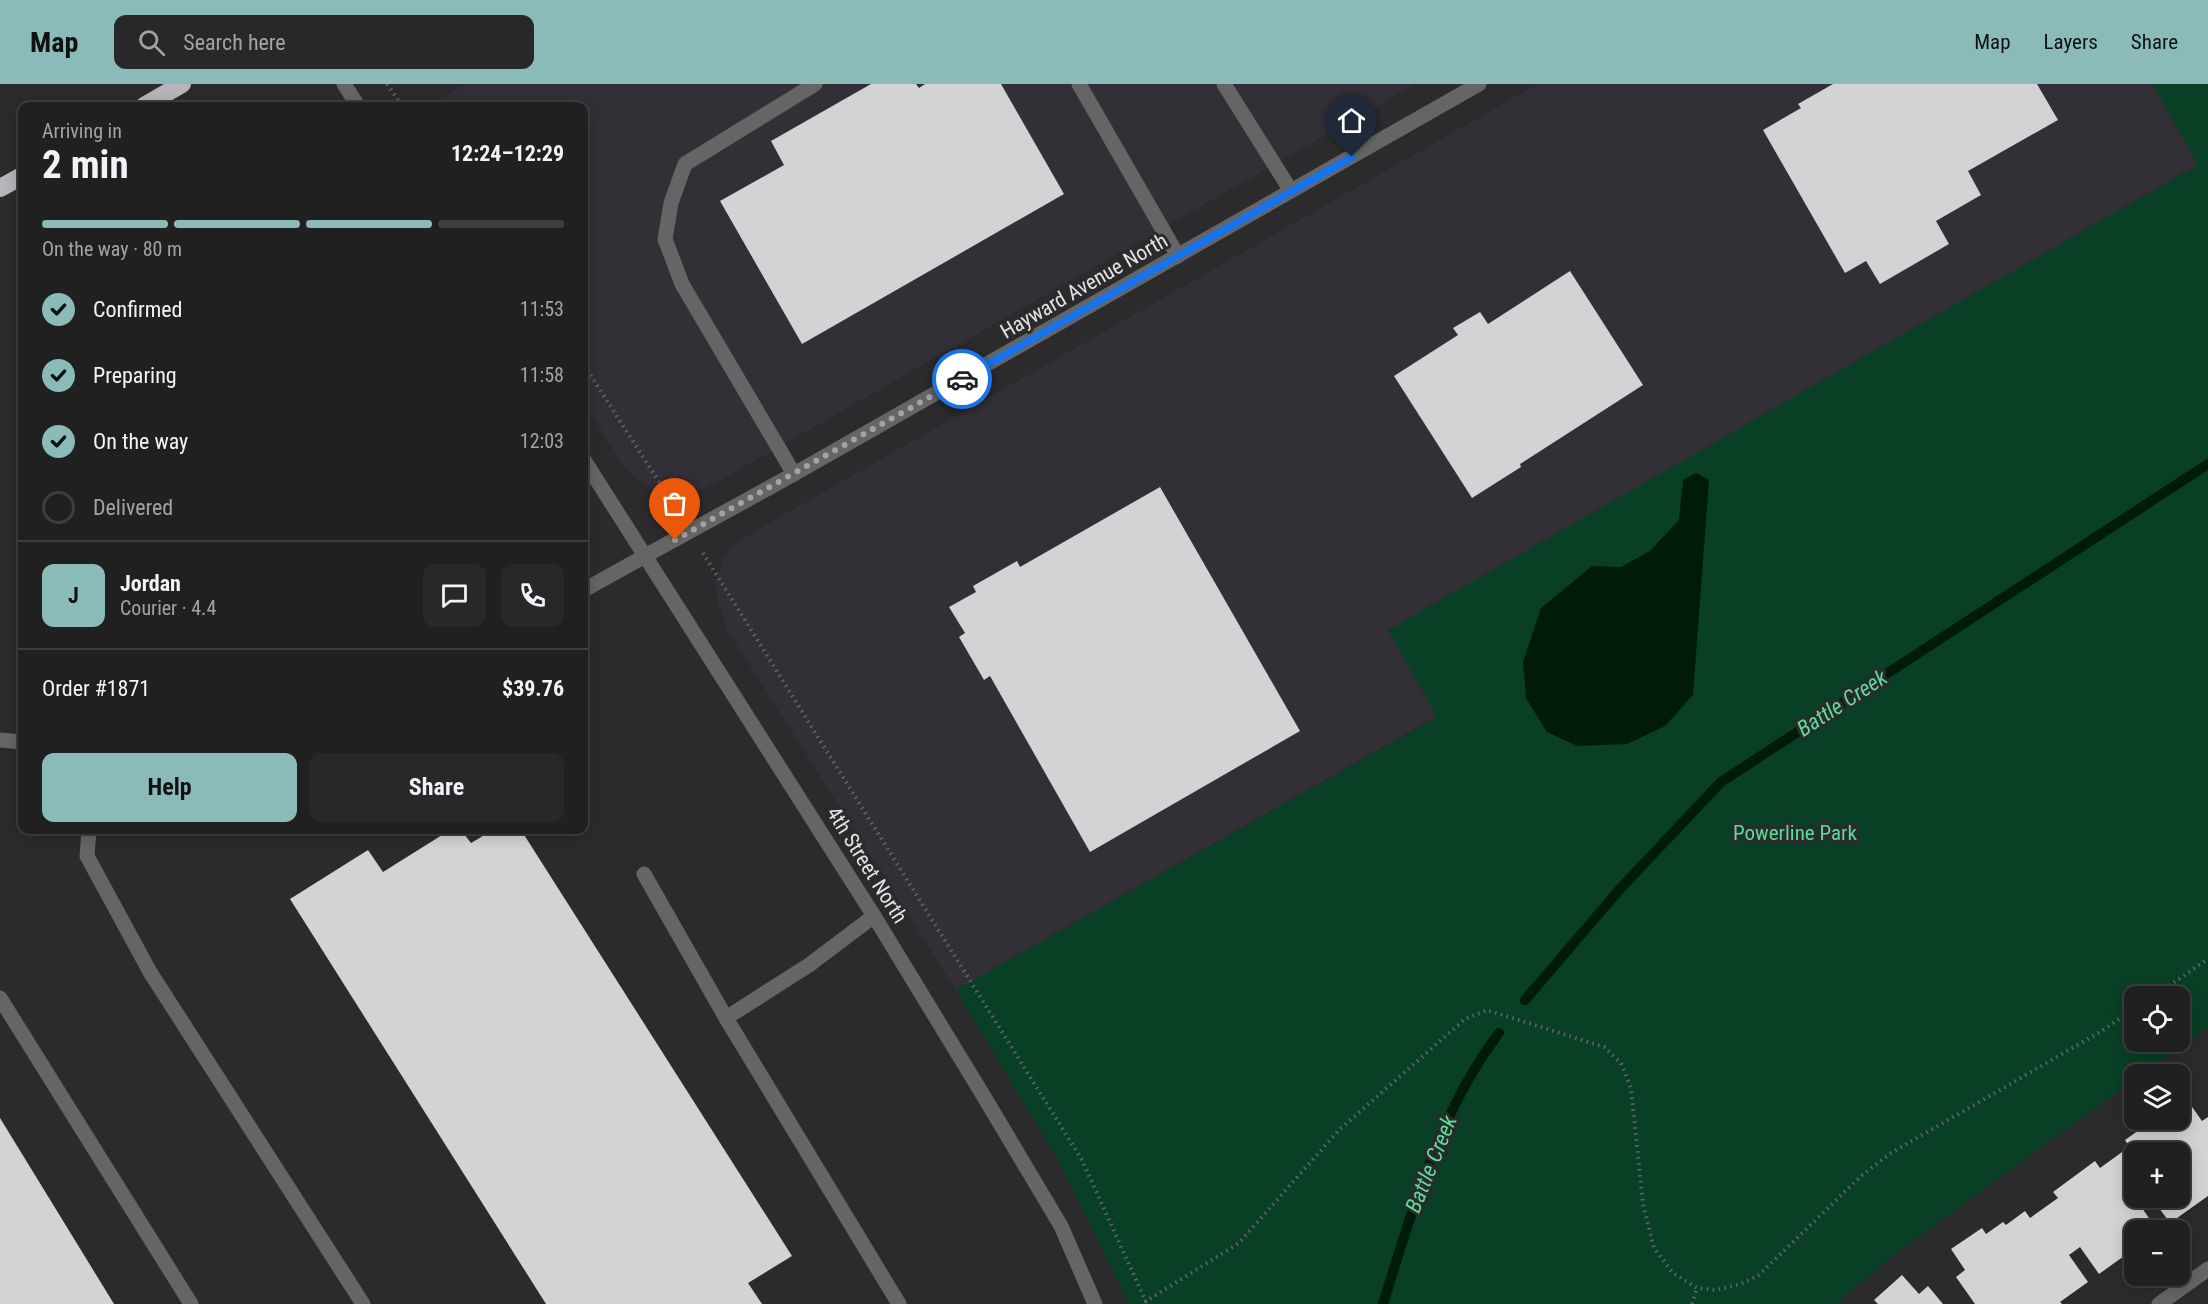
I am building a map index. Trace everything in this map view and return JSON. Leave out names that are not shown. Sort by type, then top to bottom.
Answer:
[{"type":"highway","points":[[151,102],[182,84]]},
{"type":"highway","points":[[0,188],[18,178]]},
{"type":"street","points":[[794,474],[682,284],[665,239],[670,203],[685,164],[815,84]]},
{"type":"street","points":[[1079,84],[1178,256]]},
{"type":"street","points":[[1224,84],[1292,192]]},
{"type":"street","name":"Hayward Avenue North","points":[[588,588],[794,474],[1479,84]]},
{"type":"street","points":[[347,88],[356,102]]},
{"type":"street","name":"4th Street North","points":[[588,466],[874,916],[1061,1226],[1095,1304]]},
{"type":"street","points":[[0,740],[18,742]]},
{"type":"street","points":[[89,834],[87,856],[150,972],[363,1304]]},
{"type":"street","points":[[644,874],[726,1018],[899,1304]]},
{"type":"street","points":[[726,1018],[809,965],[874,916]]},
{"type":"street","points":[[0,998],[191,1304]]},
{"type":"street","points":[[2159,1304],[2208,1269]]},
{"type":"path","points":[[387,84],[398,102]]},
{"type":"path","points":[[588,371],[1082,1160],[1146,1303],[1239,1243],[1338,1131],[1465,1019],[1487,1010],[1604,1047],[1621,1063],[1631,1088],[1643,1204],[1654,1248],[1673,1273],[1697,1288],[1716,1290],[1741,1284],[1759,1275],[1861,1176],[1891,1153],[2100,1032],[2124,1016]]},
{"type":"path","points":[[2169,986],[2208,959]]},
{"type":"path","points":[[1692,1304],[1697,1288]]},
{"type":"shaded area","points":[[466,84],[1415,84],[723,479],[701,490],[681,494],[655,490],[635,478],[624,467],[588,409],[588,102],[434,102]]},
{"type":"shaded area","points":[[1538,84],[2152,84],[2199,164],[1389,630],[1437,716],[956,990],[728,631],[717,601],[716,583],[723,559],[731,548],[750,534]]},
{"type":"shaded area","points":[[1696,473],[1709,480],[1693,695],[1665,726],[1627,744],[1577,746],[1547,732],[1526,698],[1523,662],[1541,608],[1592,566],[1621,567],[1650,551],[1679,520],[1683,480]]},
{"type":"green space","name":"Powerline Park","points":[[2152,84],[2208,84],[2208,1027],[2190,1040],[2190,986],[2124,986],[2124,1052],[2173,1052],[2157,1064],[2124,1064],[2124,1087],[1891,1257],[1836,1304],[1129,1304],[1057,1158],[956,990],[1437,717],[1388,630],[2198,165]]},
{"type":"building","points":[[871,84],[916,84],[919,88],[925,84],[1001,84],[1064,194],[802,344],[720,201],[784,165],[771,141]]},
{"type":"building","points":[[1833,84],[2037,84],[2058,120],[1968,171],[1981,195],[1936,221],[1949,244],[1880,284],[1866,261],[1845,273],[1763,130],[1801,108],[1798,104]]},
{"type":"building","points":[[1570,271],[1643,385],[1520,464],[1521,467],[1472,498],[1394,376],[1458,335],[1453,328],[1480,312],[1488,324]]},
{"type":"building","points":[[1160,487],[1300,731],[1090,852],[990,676],[984,680],[959,637],[965,633],[949,607],[976,592],[973,586],[1017,561],[1020,567]]},
{"type":"building","points":[[444,834],[464,834],[471,843],[486,834],[524,834],[792,1256],[748,1283],[762,1304],[546,1304],[290,899],[368,850],[383,872]]},
{"type":"building","points":[[2190,1104],[2202,1121],[2208,1117],[2208,1196],[2174,1220],[2168,1220],[2159,1208],[2190,1208],[2190,1142],[2126,1142],[2125,1140],[2139,1130],[2190,1130]]},
{"type":"building","points":[[0,1118],[114,1304],[0,1304]]},
{"type":"building","points":[[2124,1151],[2124,1208],[2142,1208],[2150,1220],[2124,1220],[2124,1256],[2099,1274],[2080,1247],[2069,1255],[2088,1282],[2060,1302],[2062,1304],[1975,1304],[1956,1277],[1965,1270],[1951,1249],[1982,1228],[1986,1234],[2003,1222],[2006,1225],[2025,1211],[2030,1218],[2058,1198],[2053,1192],[2095,1161],[2100,1168]]},
{"type":"building","points":[[1902,1275],[1919,1294],[1928,1286],[1943,1304],[1878,1304],[1874,1300]]},
{"type":"waterway","name":"Battle Creek","points":[[1525,1000],[1619,890],[1721,782],[2208,464]]},
{"type":"waterway","name":"Battle Creek","points":[[1383,1304],[1429,1163],[1460,1096],[1499,1033]]},
{"type":"way so far","points":[[675,540],[962,379]]},
{"type":"route","points":[[962,379],[1352,157]]}]
